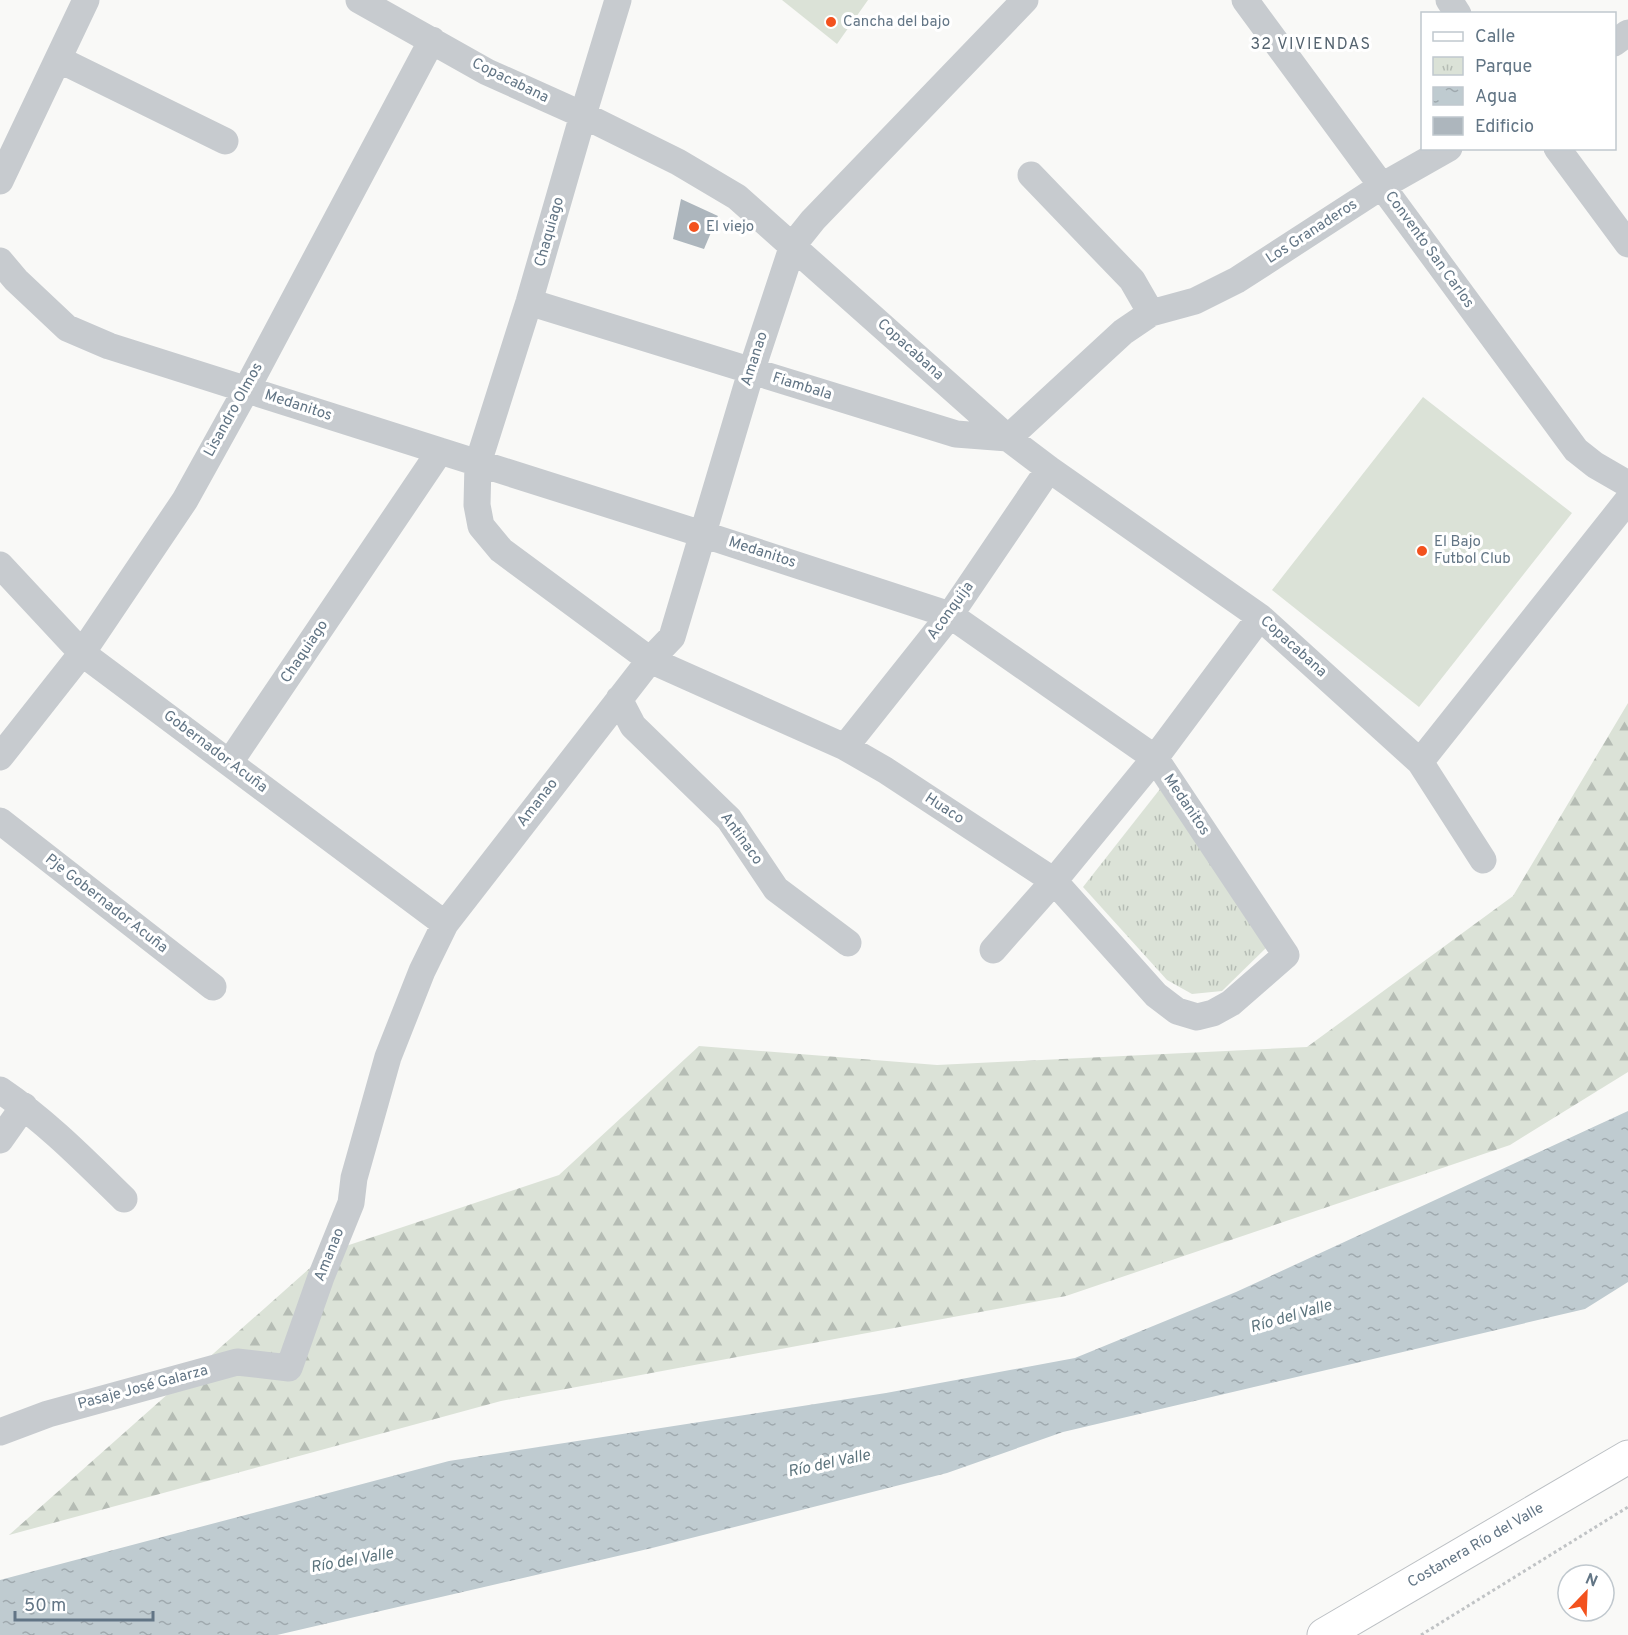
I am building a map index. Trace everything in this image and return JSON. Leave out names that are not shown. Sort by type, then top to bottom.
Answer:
[{"type":"main road","name":"Costanera Río del Valle","points":[[1324,1635],[1628,1456]]},
{"type":"street","points":[[0,181],[86,0]]},
{"type":"street","name":"Copacabana","points":[[359,0],[487,72],[583,115],[678,162],[737,197],[1008,438],[1260,617],[1420,762],[1483,860]]},
{"type":"street","name":"Chaquiago","points":[[478,464],[530,303],[618,0]]},
{"type":"street","points":[[793,245],[813,220],[1025,0]]},
{"type":"street","name":"Convento San Carlos","points":[[1245,0],[1576,450],[1594,465],[1628,484]]},
{"type":"street","name":"Lisandro Olmos","points":[[0,757],[82,653],[184,500],[246,390],[432,40]]},
{"type":"street","points":[[58,59],[225,141]]},
{"type":"street","name":"Los Granaderos","points":[[1151,312],[1195,301],[1238,280],[1382,186],[1445,150]]},
{"type":"street","points":[[1558,150],[1628,244]]},
{"type":"street","points":[[1008,438],[1123,332],[1151,312],[1132,280],[1031,174]]},
{"type":"street","name":"Amanao","points":[[289,1368],[321,1276],[351,1203],[354,1178],[388,1057],[422,971],[444,924],[619,699],[672,636],[751,372],[793,245]]},
{"type":"street","name":"Medanitos","points":[[0,261],[16,280],[67,327],[109,346],[950,615],[1155,758],[1286,955],[1231,1003],[1213,1013],[1197,1017]]},
{"type":"street","name":"Fiambala","points":[[530,303],[956,434],[1008,438]]},
{"type":"street","name":"Chaquiago","points":[[230,762],[440,451]]},
{"type":"street","points":[[478,464],[477,505],[481,526],[501,550],[650,660]]},
{"type":"street","name":"Aconquija","points":[[845,747],[950,615],[1049,469]]},
{"type":"street","points":[[1420,762],[1628,500]]},
{"type":"street","name":"Gobernador Acuña","points":[[0,565],[82,653],[444,924]]},
{"type":"street","points":[[993,950],[1054,881],[1155,758],[1260,617]]},
{"type":"street","name":"Huaco","points":[[650,660],[845,747],[885,770],[1054,881],[1156,995],[1177,1011],[1197,1017]]},
{"type":"street","name":"Antinaco","points":[[619,699],[633,726],[729,819],[776,889],[848,943]]},
{"type":"street","name":"Pje Gobernador Acuña","points":[[0,821],[213,987]]},
{"type":"street","points":[[0,1090],[24,1106],[57,1134],[124,1199]]},
{"type":"street","points":[[0,1140],[24,1106]]},
{"type":"street","name":"Pasaje José Galarza","points":[[0,1432],[48,1414],[237,1362],[289,1368]]},
{"type":"path","points":[[1421,1635],[1628,1507]]},
{"type":"green space","name":"Cancha del bajo","points":[[782,0],[868,0],[837,44]]},
{"type":"green space","name":"El Bajo Futbol Club","points":[[1423,397],[1572,513],[1419,707],[1272,590]]},
{"type":"green space","points":[[1628,703],[1628,1072],[1510,1145],[1066,1296],[501,1401],[9,1535],[328,1252],[559,1175],[699,1046],[937,1065],[1307,1047],[1513,896]]},
{"type":"green space","points":[[1160,789],[1269,945],[1222,991],[1192,994],[1167,980],[1083,887]]},
{"type":"water","name":"Río del Valle","points":[[1628,1111],[1628,1282],[1585,1309],[1063,1432],[947,1473],[652,1548],[277,1635],[0,1635],[0,1580],[449,1461],[886,1393],[1075,1358],[1236,1292]]},
{"type":"building","name":"El viejo","points":[[681,199],[718,216],[704,249],[673,239]]},
{"type":"place","name":"Cancha del bajo","points":[[831,22]]},
{"type":"place","name":"El viejo","points":[[694,227]]},
{"type":"place","name":"El Bajo Futbol Club","points":[[1422,551]]},
{"type":"district","name":"32 VIVIENDAS","points":[[1311,45]]}]
